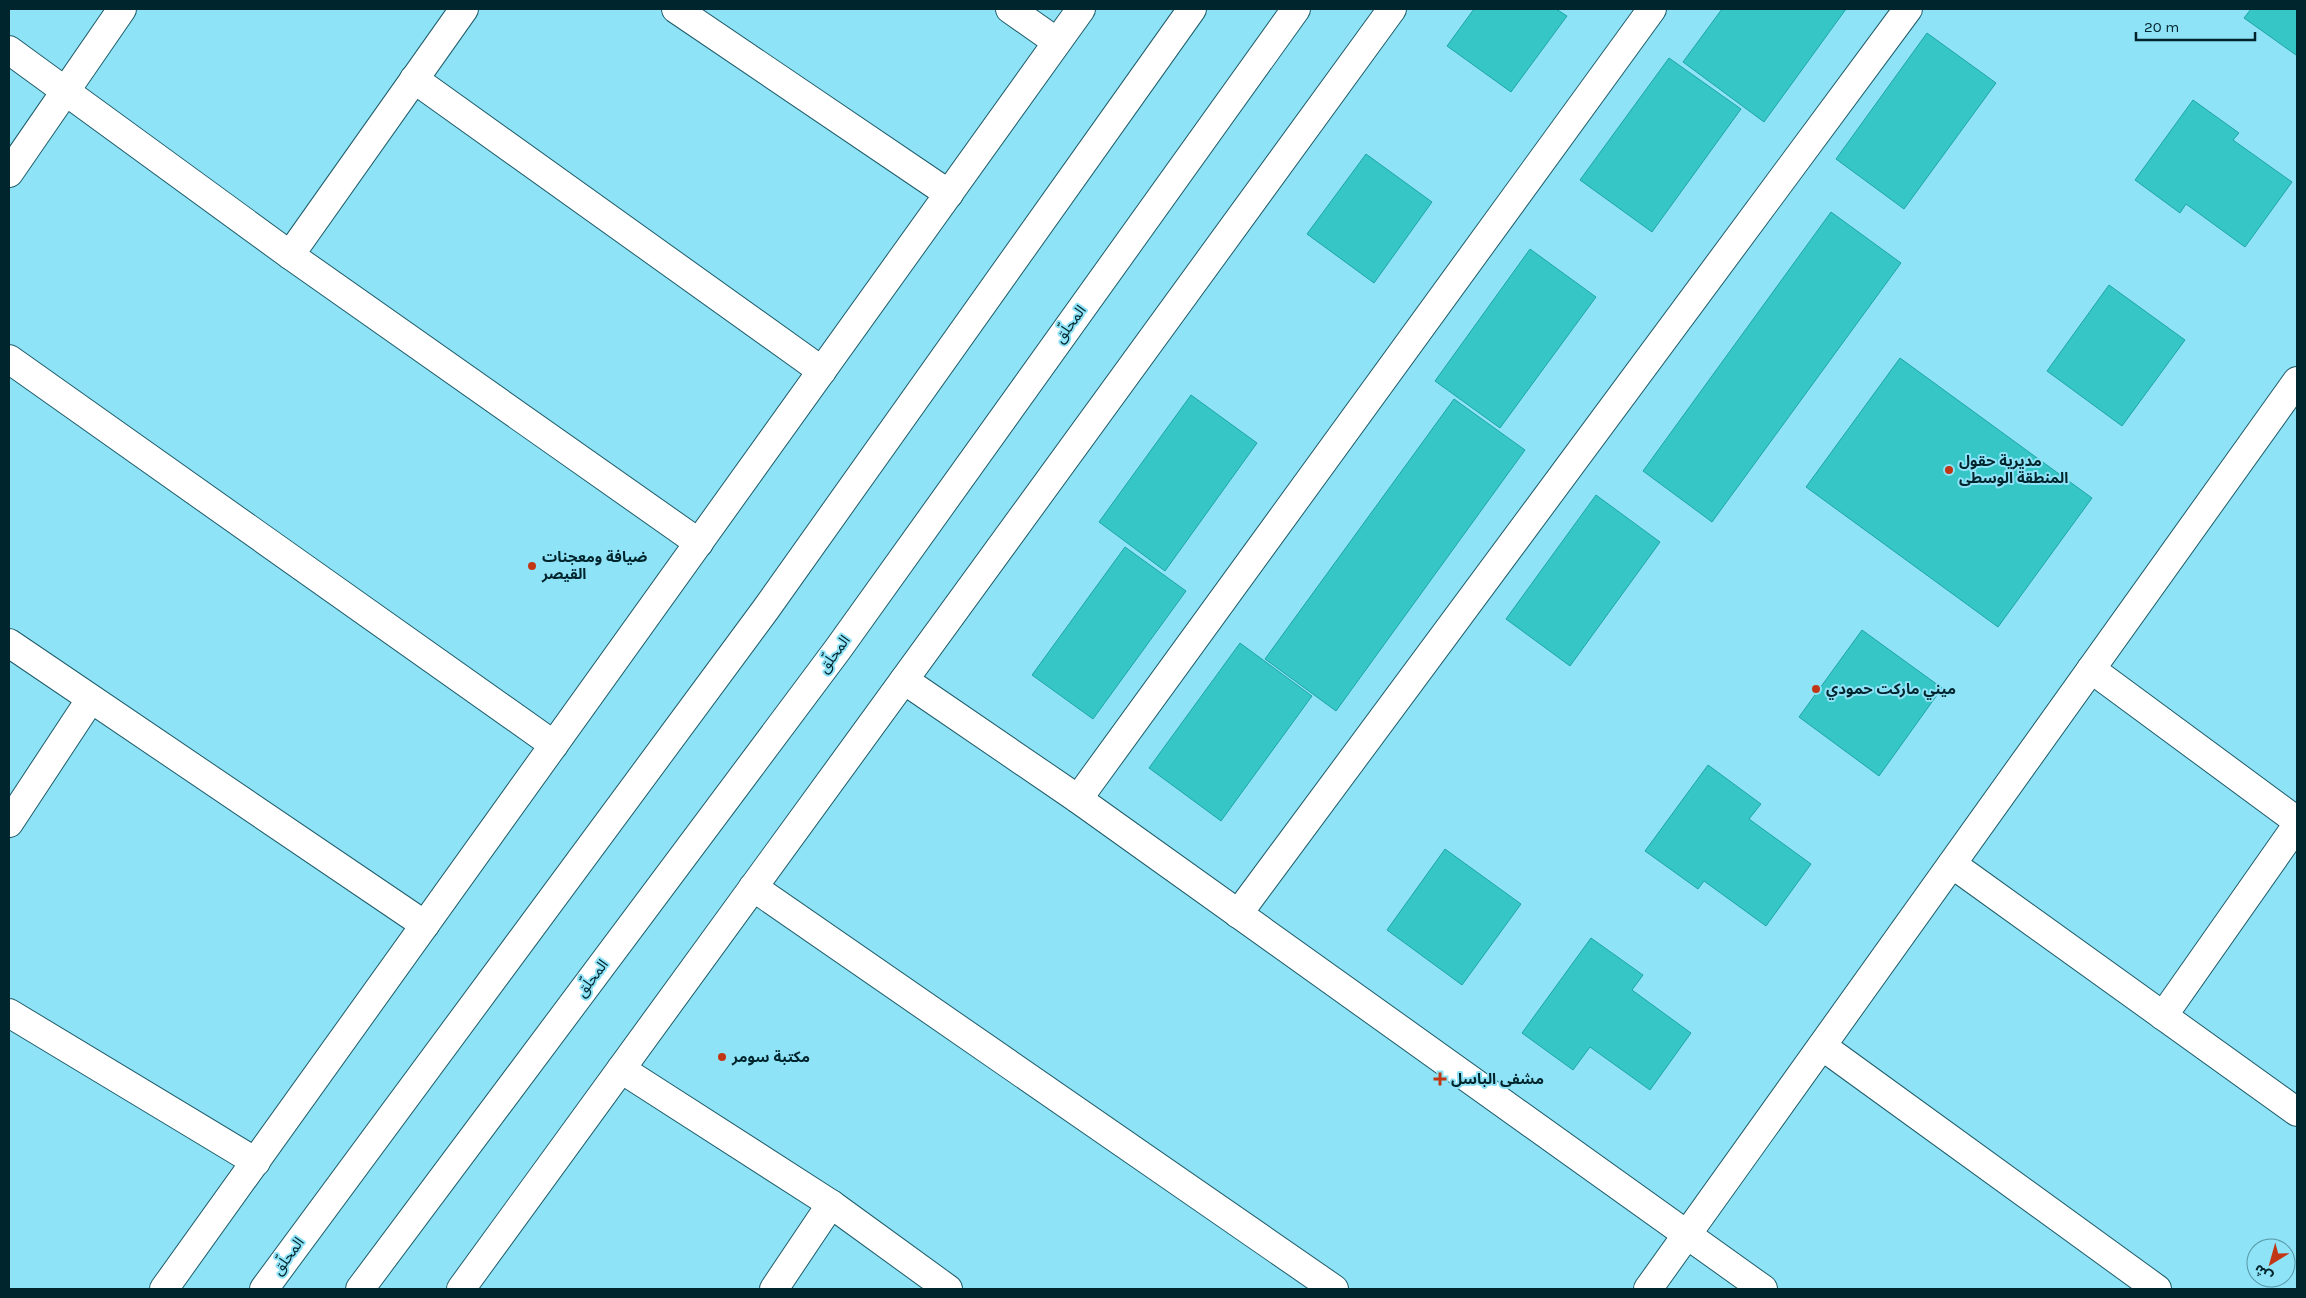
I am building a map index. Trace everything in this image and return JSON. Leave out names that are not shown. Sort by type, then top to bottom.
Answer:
[{"type":"main road","points":[[9,173],[122,9]]},
{"type":"main road","points":[[290,255],[464,9]]},
{"type":"main road","points":[[676,9],[949,194]]},
{"type":"main road","points":[[1010,9],[1057,42]]},
{"type":"main road","points":[[164,1289],[1081,9]]},
{"type":"main road","name":"المحلّق","points":[[264,1289],[766,609],[1192,9]]},
{"type":"main road","name":"المحلّق","points":[[360,1289],[838,649],[1296,9]]},
{"type":"main road","points":[[467,1287],[621,1068],[1392,9]]},
{"type":"main road","points":[[1078,799],[1652,9]]},
{"type":"main road","points":[[1238,914],[1908,9]]},
{"type":"main road","points":[[9,50],[64,92],[290,255],[699,543]]},
{"type":"main road","points":[[414,79],[822,371]]},
{"type":"main road","points":[[9,359],[554,745]]},
{"type":"main road","points":[[1648,1289],[2091,669],[2295,388]]},
{"type":"main road","points":[[9,643],[90,700],[425,925]]},
{"type":"main road","points":[[2091,669],[2297,821]]},
{"type":"main road","points":[[904,680],[1078,799],[1763,1289]]},
{"type":"main road","points":[[9,823],[90,700]]},
{"type":"main road","points":[[2163,1016],[2297,825]]},
{"type":"main road","points":[[1952,864],[2297,1112]]},
{"type":"main road","points":[[753,886],[1334,1289]]},
{"type":"main road","points":[[9,1012],[256,1162]]},
{"type":"main road","points":[[1822,1046],[2157,1289]]},
{"type":"main road","points":[[621,1068],[831,1204],[948,1289]]},
{"type":"main road","points":[[774,1289],[831,1204]]},
{"type":"building","points":[[1474,9],[1556,9],[1567,16],[1511,92],[1447,46]]},
{"type":"building","points":[[1722,9],[1846,9],[1764,122],[1683,62]]},
{"type":"building","points":[[2251,9],[2297,9],[2296,55],[2244,18]]},
{"type":"building","points":[[1927,33],[1996,83],[1904,209],[1836,159]]},
{"type":"building","points":[[1669,58],[1741,109],[1652,232],[1580,180]]},
{"type":"building","points":[[2193,100],[2239,133],[2233,140],[2292,182],[2245,247],[2186,204],[2180,213],[2135,180]]},
{"type":"building","points":[[1366,154],[1432,202],[1374,283],[1307,234]]},
{"type":"building","points":[[1831,212],[1901,263],[1712,522],[1643,471]]},
{"type":"building","points":[[1530,249],[1596,297],[1500,428],[1435,381]]},
{"type":"building","points":[[2109,285],[2185,340],[2122,426],[2047,371]]},
{"type":"building","points":[[1900,358],[2092,498],[1998,627],[1806,487]]},
{"type":"building","points":[[1191,395],[1257,443],[1165,571],[1099,522]]},
{"type":"building","points":[[1454,399],[1525,450],[1336,711],[1265,659]]},
{"type":"building","points":[[1596,495],[1660,542],[1570,666],[1506,619]]},
{"type":"building","points":[[1125,547],[1186,591],[1093,719],[1032,675]]},
{"type":"building","points":[[1862,630],[1942,688],[1879,776],[1799,717]]},
{"type":"building","points":[[1240,643],[1312,696],[1221,821],[1149,768]]},
{"type":"building","points":[[1708,765],[1761,804],[1749,819],[1811,864],[1766,926],[1704,881],[1698,889],[1645,851]]},
{"type":"building","points":[[1445,849],[1521,904],[1462,985],[1387,930]]},
{"type":"building","points":[[1591,938],[1643,975],[1632,990],[1691,1033],[1650,1090],[1590,1047],[1573,1070],[1522,1033]]},
{"type":"place","name":"مديرية حقول المنطقة الوسطى","points":[[1949,470]]},
{"type":"place","name":"ضيافة ومعجنات القيصر","points":[[532,566]]},
{"type":"place","name":"ميني ماركت حمودي","points":[[1816,689]]},
{"type":"place","name":"مكتبة سومر","points":[[722,1057]]},
{"type":"place","name":"مشفى الباسل","points":[[1440,1079]]}]
